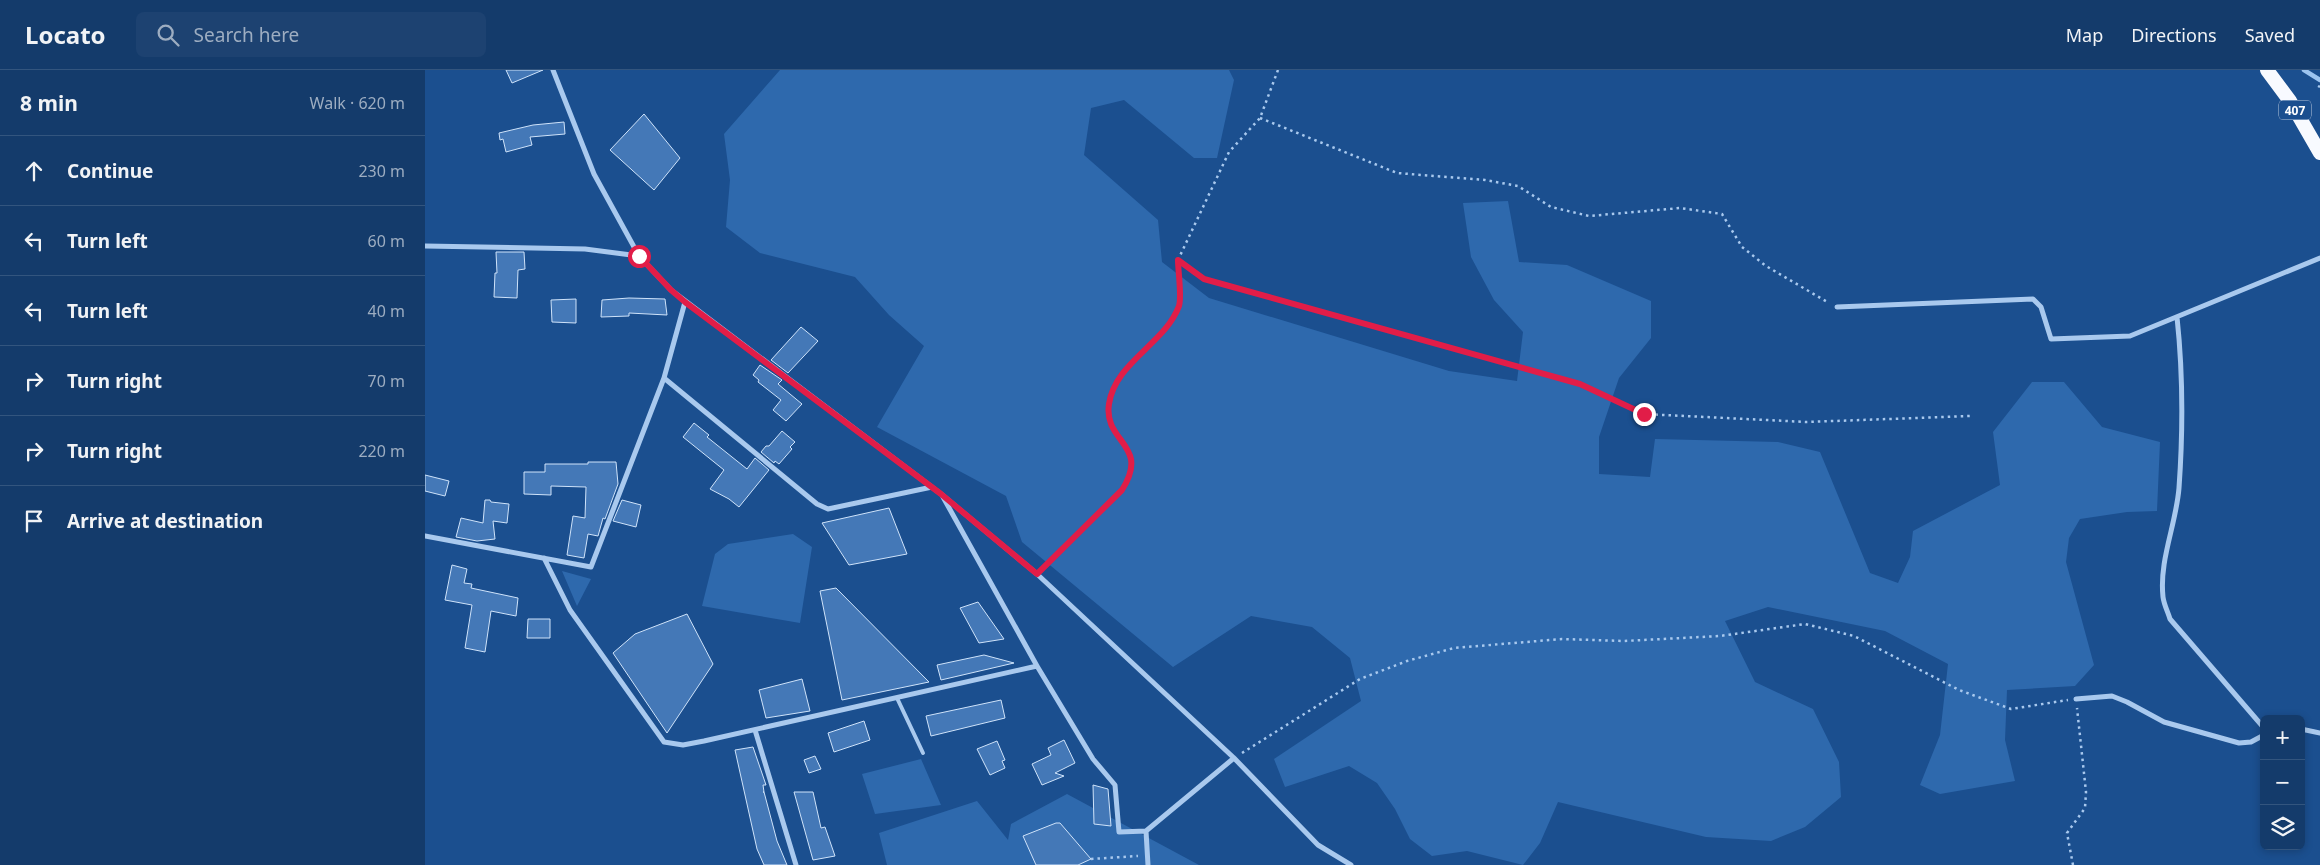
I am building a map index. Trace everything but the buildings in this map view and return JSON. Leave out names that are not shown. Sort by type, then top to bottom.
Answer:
[{"type":"highway","name":"407","points":[[2267,70],[2290,101],[2320,153]]},
{"type":"street","points":[[553,70],[594,174],[639,256],[671,290],[941,494],[1037,574],[1234,758],[1318,845],[1351,865]]},
{"type":"street","points":[[425,246],[585,250],[639,256]]},
{"type":"street","points":[[1837,307],[2033,299],[2041,306],[2051,339],[2130,336],[2320,258]]},
{"type":"street","points":[[425,536],[591,567],[663,378],[685,302]]},
{"type":"street","points":[[2177,317],[2181,403],[2179,488],[2175,517],[2163,561],[2163,598],[2170,619],[2260,723]]},
{"type":"street","points":[[663,378],[817,504],[829,509],[931,487]]},
{"type":"street","points":[[941,494],[1037,666],[1093,759],[1115,785],[1119,832],[1146,831],[1234,758]]},
{"type":"street","points":[[544,558],[570,610],[664,742],[683,745],[1037,666]]},
{"type":"street","points":[[2076,698],[2112,696],[2164,722],[2239,743],[2251,742],[2260,737]]},
{"type":"street","points":[[755,730],[796,865]]},
{"type":"street","points":[[2305,730],[2320,733]]},
{"type":"street","points":[[1146,831],[1148,865]]},
{"type":"lane","points":[[897,698],[923,753]]},
{"type":"path","points":[[1037,574],[1122,490],[1131,476],[1133,462],[1130,453],[1114,430],[1108,410],[1113,388],[1134,360],[1165,329],[1179,305],[1178,260],[1229,152],[1260,118],[1278,70]]},
{"type":"path","points":[[1260,118],[1397,173],[1485,180],[1518,186],[1551,207],[1589,216],[1680,208],[1722,214],[1742,247],[1766,266],[1837,307]]},
{"type":"path","points":[[1178,260],[1204,279],[1580,384],[1644,414],[1807,422],[1969,416]]},
{"type":"path","points":[[1234,758],[1360,679],[1407,661],[1454,648],[1562,639],[1624,641],[1720,636],[1805,624],[1854,636],[1959,690],[2011,709],[2076,698],[2086,792],[2085,808],[2067,834],[2073,865]]},
{"type":"path","points":[[1091,859],[1147,856]]},
{"type":"shaded area","points":[[780,70],[1229,70],[1234,80],[1217,158],[1194,158],[1124,100],[1091,108],[1084,155],[1158,220],[1162,262],[1209,298],[1449,371],[1517,381],[1523,332],[1494,300],[1471,257],[1463,203],[1508,201],[1519,262],[1567,265],[1651,301],[1651,338],[1619,378],[1599,437],[1599,474],[1650,477],[1655,439],[1778,442],[1820,452],[1870,573],[1898,583],[1910,557],[1913,531],[2000,485],[1993,432],[2032,382],[2064,382],[2102,427],[2160,442],[2157,511],[2127,512],[2080,519],[2069,538],[2066,562],[2094,665],[2075,686],[2007,690],[2005,740],[2015,781],[1940,794],[1920,785],[1940,735],[1948,664],[1885,631],[1768,607],[1725,621],[1755,682],[1813,709],[1839,762],[1841,797],[1805,827],[1771,841],[1706,837],[1558,802],[1540,843],[1523,865],[1467,851],[1432,856],[1410,839],[1395,809],[1377,783],[1349,766],[1285,787],[1274,759],[1361,701],[1350,658],[1312,627],[1251,616],[1173,667],[1022,542],[1006,496],[877,427],[924,346],[889,315],[855,277],[760,253],[726,227],[730,180],[724,134]]},
{"type":"shaded area","points":[[793,534],[812,547],[800,623],[702,606],[715,554],[728,544]]},
{"type":"shaded area","points":[[562,571],[591,579],[577,606]]},
{"type":"shaded area","points":[[921,759],[941,805],[875,814],[862,774]]},
{"type":"shaded area","points":[[1067,794],[1199,865],[887,865],[879,833],[977,801],[1008,840],[1011,824]]},
{"type":"waterway","points":[[2304,70],[2320,80]]},
{"type":"route","points":[[639,256],[685,302],[941,494],[1037,574],[1122,490],[1131,476],[1133,462],[1130,453],[1114,430],[1108,410],[1109,401],[1113,388],[1134,360],[1165,329],[1179,305],[1178,260],[1204,279],[1580,384],[1644,414]]}]
